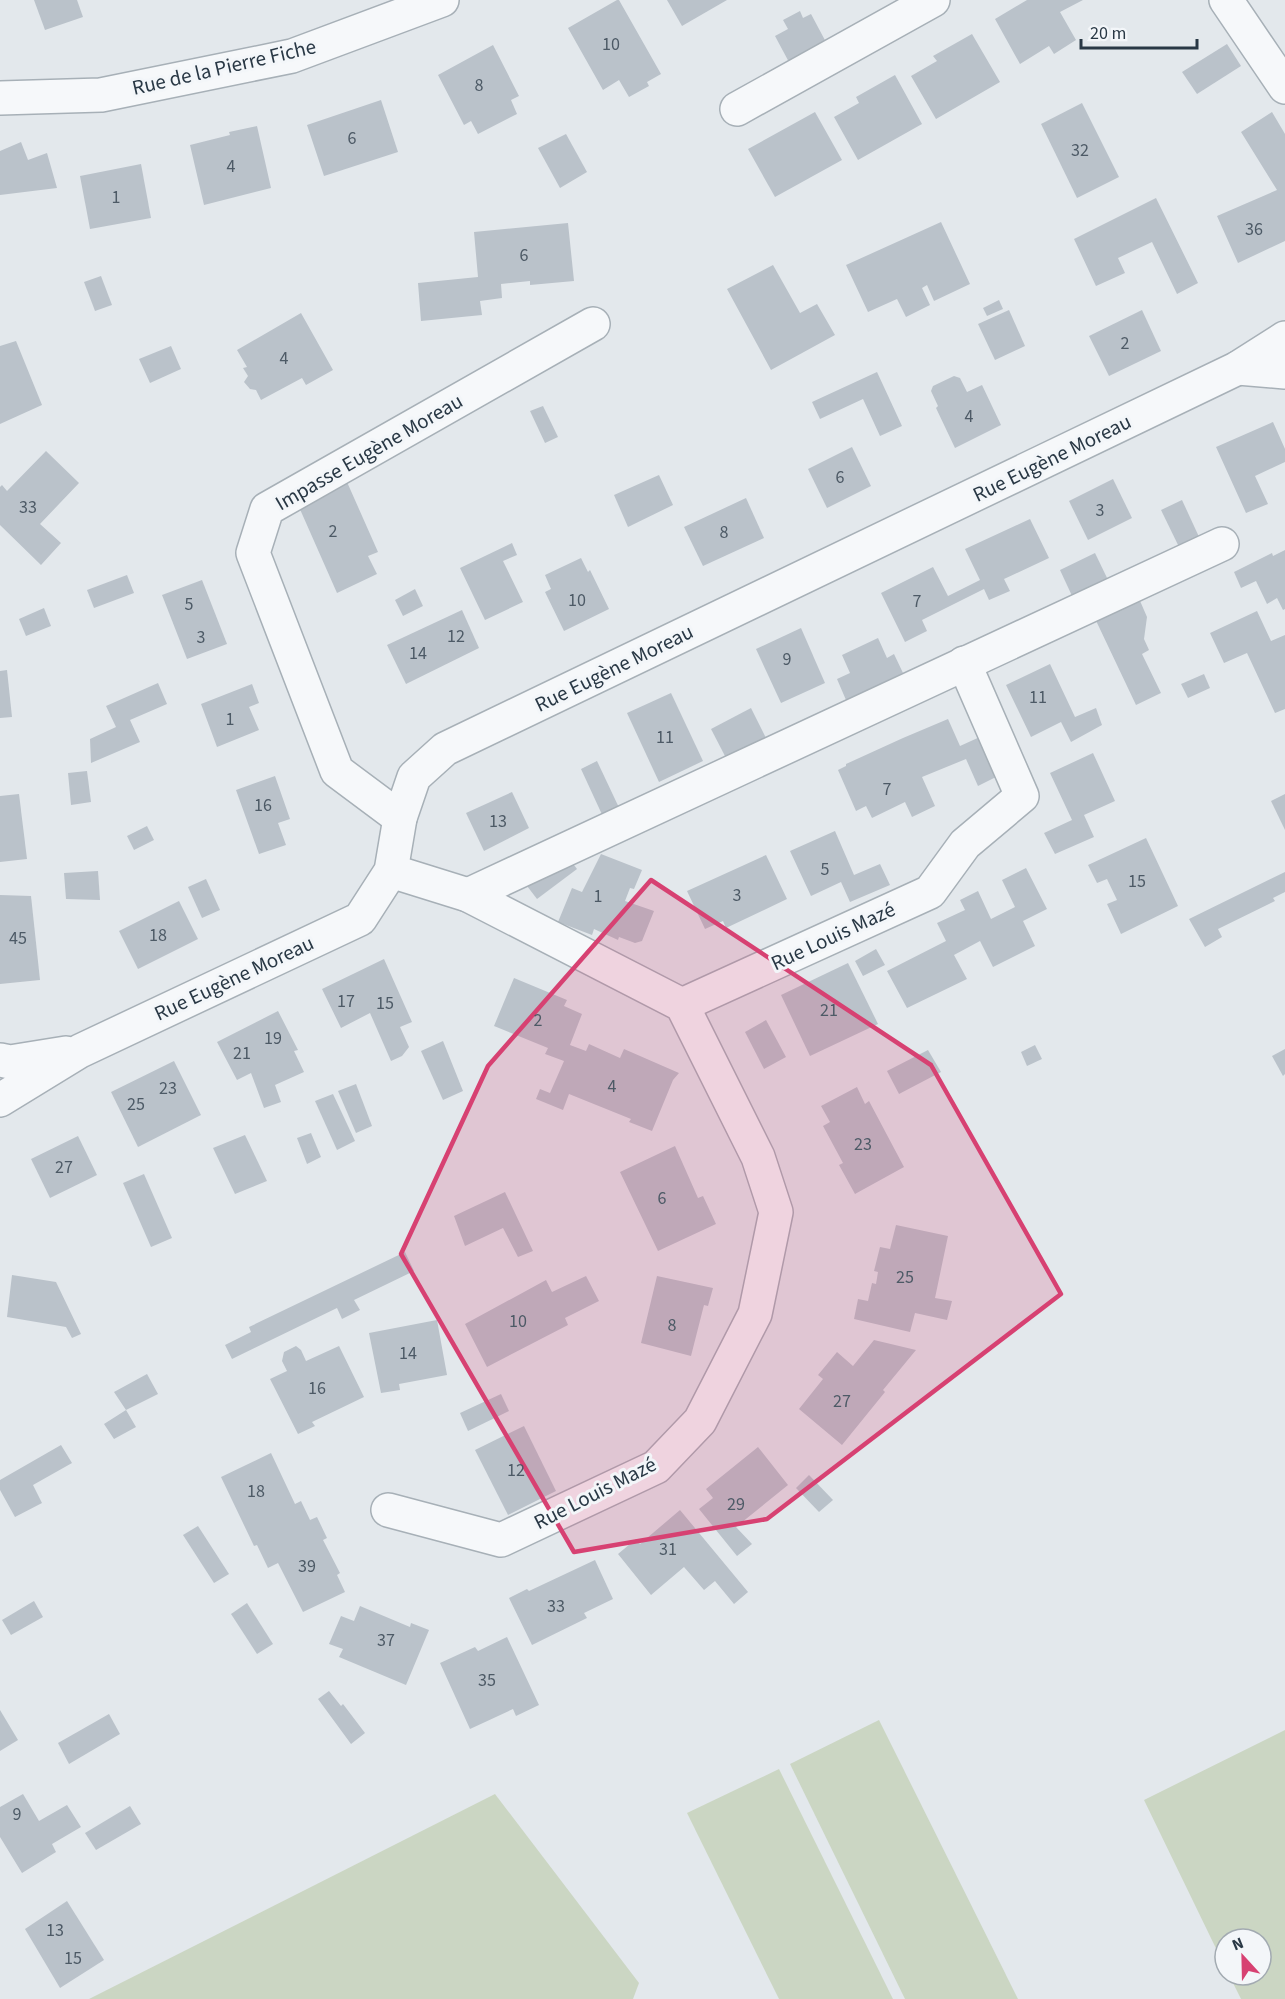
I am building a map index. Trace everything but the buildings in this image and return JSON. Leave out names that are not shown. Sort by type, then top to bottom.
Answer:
[{"type":"street","name":"Rue de la Pierre Fiche","points":[[0,98],[101,95],[291,56],[441,0]]},
{"type":"street","points":[[737,109],[933,0]]},
{"type":"street","points":[[1226,0],[1284,83]]},
{"type":"street","name":"Impasse Eugène Moreau","points":[[400,818],[337,771],[253,553],[267,509],[593,324]]},
{"type":"street","name":"Rue Eugène Moreau","points":[[0,1100],[80,1051],[360,919],[391,872],[400,818],[414,777],[445,749],[1238,368],[1285,338]]},
{"type":"street","points":[[1238,368],[1285,372]]},
{"type":"street","points":[[468,895],[1222,544]]},
{"type":"street","name":"Rue Louis Mazé","points":[[388,1510],[501,1540],[656,1467],[700,1421],[755,1314],[776,1212],[758,1157],[682,1005],[930,891],[965,844],[1022,796],[964,663]]},
{"type":"street","points":[[391,872],[468,895],[682,1005]]},
{"type":"street","name":"Rue Eugène Moreau","points":[[0,1060],[10,1062],[80,1051]]},
{"type":"highlighted area","points":[[651,880],[931,1065],[1061,1294],[767,1519],[574,1552],[401,1254],[488,1066]]},
{"type":"green space","points":[[879,1720],[1018,1999],[905,1999],[790,1764]]},
{"type":"green space","points":[[1285,1730],[1285,1999],[1241,1999],[1235,1987],[1273,1987],[1273,1927],[1213,1927],[1213,1942],[1144,1800]]},
{"type":"green space","points":[[779,1769],[893,1999],[779,1999],[777,1995],[687,1813]]},
{"type":"green space","points":[[495,1794],[639,1983],[633,1999],[89,1999]]}]
